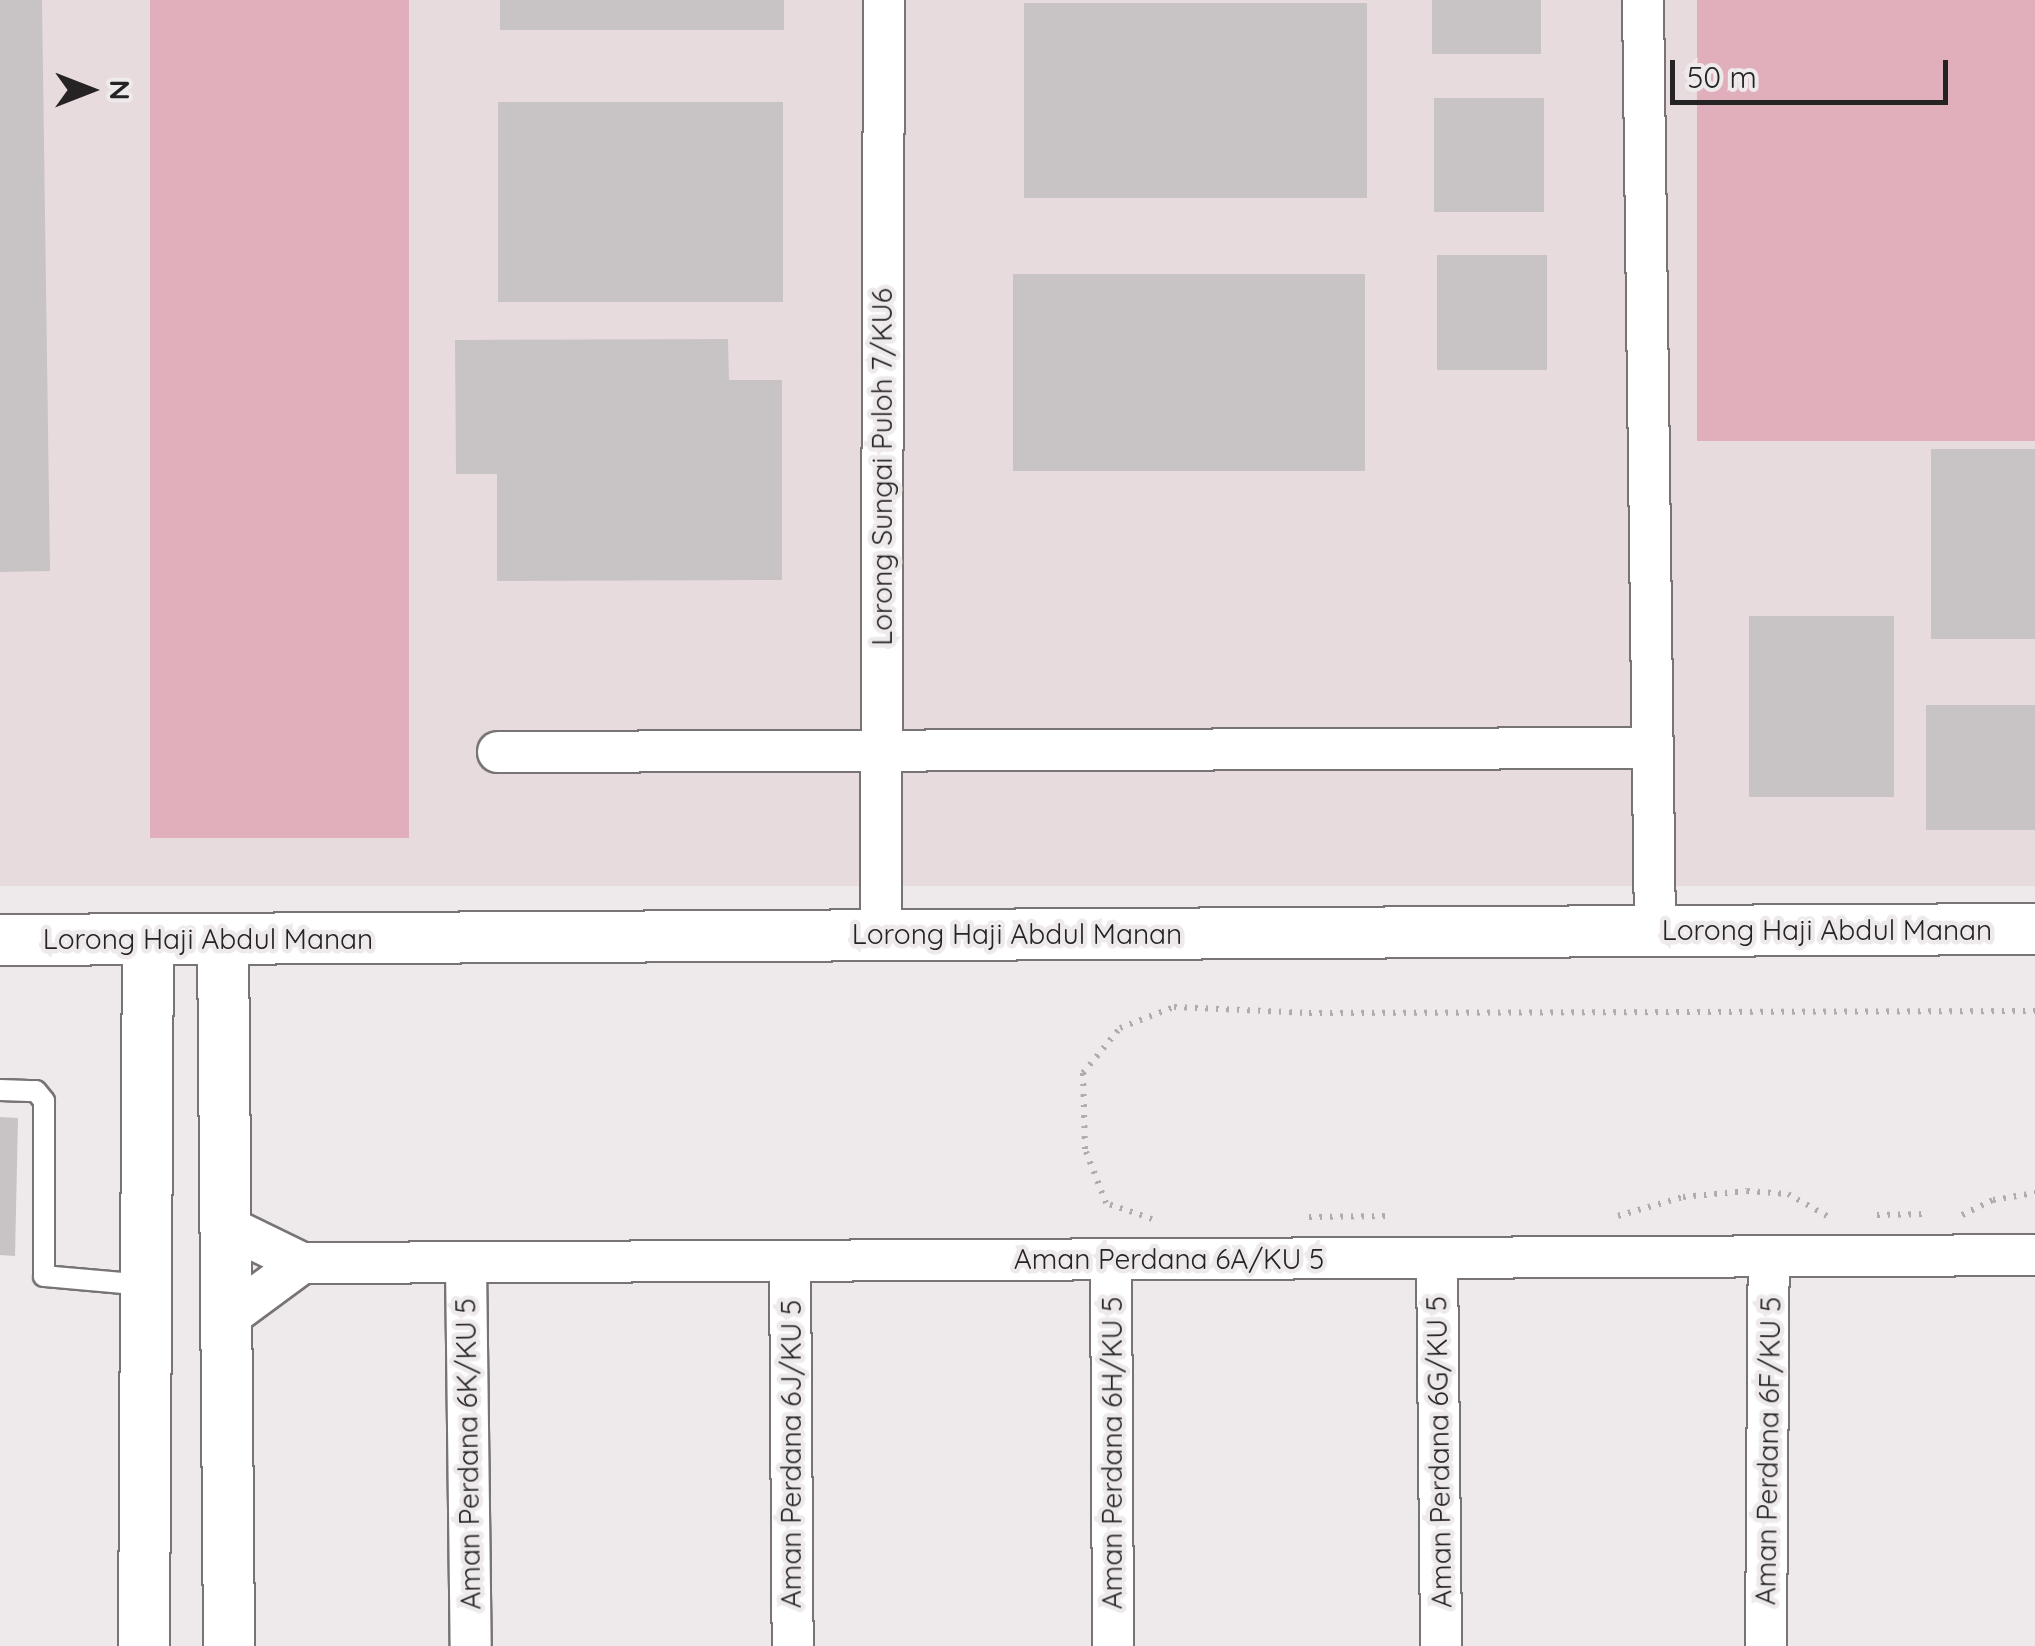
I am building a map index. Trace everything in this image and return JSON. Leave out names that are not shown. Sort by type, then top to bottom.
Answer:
[{"type":"street","name":"Lorong Sungai Puloh 7/KU6","points":[[881,935],[884,0]]},
{"type":"street","points":[[1643,0],[1655,930]]},
{"type":"street","points":[[498,752],[881,754],[1652,748]]},
{"type":"street","name":"Lorong Haji Abdul Manan","points":[[0,940],[2035,929]]},
{"type":"street","points":[[144,1646],[148,939]]},
{"type":"street","points":[[222,939],[229,1646]]},
{"type":"street","name":"Aman Perdana 6A/KU 5","points":[[226,1226],[302,1263],[2035,1255]]},
{"type":"street","name":"Aman Perdana 6F/KU 5","points":[[1766,1646],[1770,1256]]},
{"type":"street","name":"Aman Perdana 6G/KU 5","points":[[1437,1258],[1441,1646]]},
{"type":"street","name":"Aman Perdana 6H/KU 5","points":[[1111,1260],[1113,1646]]},
{"type":"street","name":"Aman Perdana 6J/KU 5","points":[[790,1261],[792,1646]]},
{"type":"street","name":"Aman Perdana 6K/KU 5","points":[[466,1262],[470,1646]]},
{"type":"street","points":[[226,1319],[302,1263]]},
{"type":"lane","points":[[0,1090],[36,1091],[44,1100],[44,1276],[144,1285]]},
{"type":"path","points":[[1166,1220],[1106,1203],[1086,1148],[1083,1074],[1120,1028],[1174,1008],[2035,1011]]},
{"type":"path","points":[[1604,1218],[1683,1196],[1748,1191],[1788,1194],[1835,1221]]},
{"type":"path","points":[[1867,1216],[1961,1215],[1993,1200],[2035,1193]]},
{"type":"path","points":[[1301,1217],[1395,1216]]},
{"type":"shaded area","points":[[0,0],[2035,0],[2035,886],[0,886]]},
{"type":"shaded area","points":[[150,0],[409,0],[409,838],[150,838]]},
{"type":"shaded area","points":[[1697,0],[2035,0],[2035,441],[1697,441]]},
{"type":"building","points":[[0,0],[42,0],[50,571],[0,572]]},
{"type":"building","points":[[500,0],[784,0],[784,30],[500,30]]},
{"type":"building","points":[[1432,0],[1541,0],[1541,54],[1432,54]]},
{"type":"building","points":[[1024,3],[1367,3],[1367,198],[1024,198]]},
{"type":"building","points":[[1434,98],[1544,98],[1544,212],[1434,212]]},
{"type":"building","points":[[498,102],[783,102],[783,302],[498,302]]},
{"type":"building","points":[[1437,255],[1547,255],[1547,370],[1437,370]]},
{"type":"building","points":[[1013,274],[1365,274],[1365,471],[1013,471]]},
{"type":"building","points":[[728,339],[729,380],[782,380],[782,580],[497,581],[497,474],[456,474],[455,340]]},
{"type":"building","points":[[1931,449],[2035,449],[2035,639],[1931,639]]},
{"type":"building","points":[[1749,616],[1894,616],[1894,797],[1749,797]]},
{"type":"building","points":[[1926,705],[2035,705],[2035,830],[1926,830]]},
{"type":"building","points":[[0,1117],[18,1118],[15,1256],[0,1255]]}]
